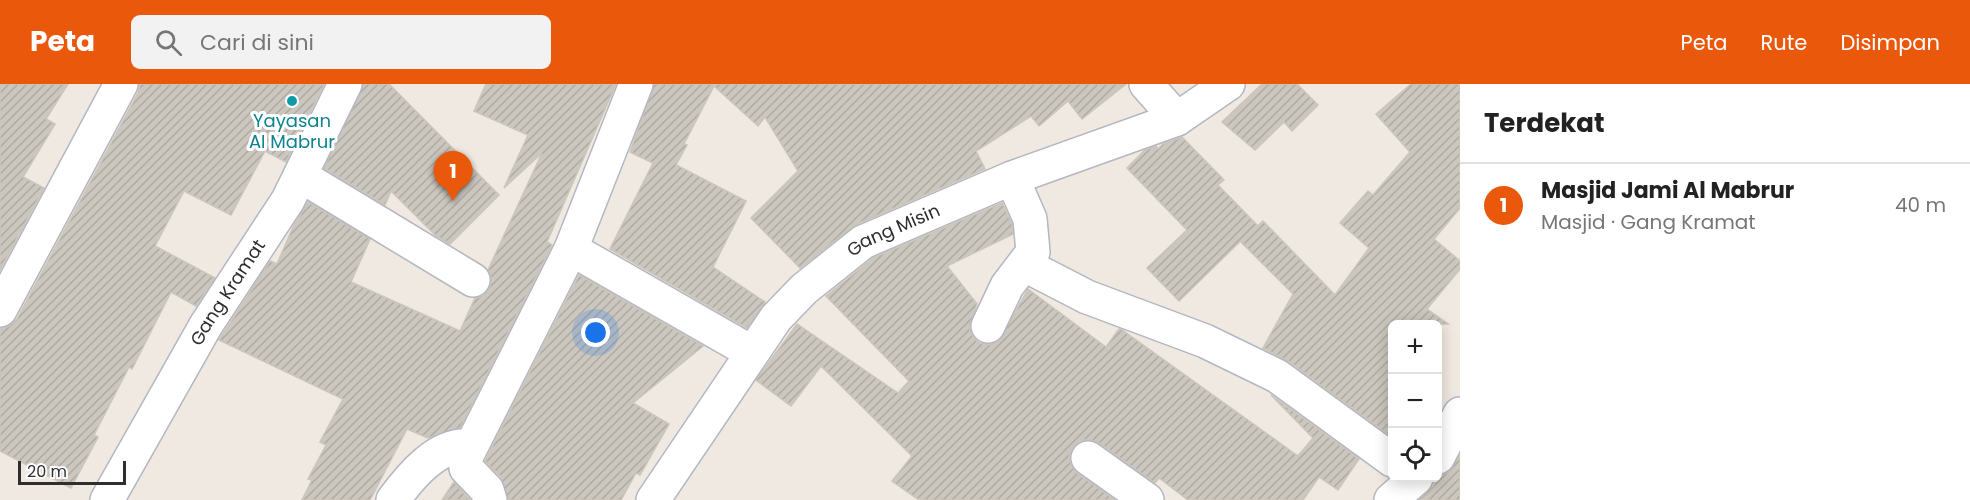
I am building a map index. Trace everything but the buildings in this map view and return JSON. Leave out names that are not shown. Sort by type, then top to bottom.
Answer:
[{"type":"street","points":[[0,310],[121,84]]},
{"type":"street","name":"Gang Kramat","points":[[107,500],[206,325],[262,243],[301,176],[345,84]]},
{"type":"street","points":[[490,500],[487,490],[466,468],[470,446],[571,249],[636,84]]},
{"type":"street","points":[[1146,84],[1177,119]]},
{"type":"street","name":"Gang Misin","points":[[653,500],[776,318],[804,289],[863,242],[1012,178],[1177,119],[1228,84]]},
{"type":"street","points":[[301,176],[473,280]]},
{"type":"street","points":[[988,326],[1007,286],[1034,252],[1035,245],[1029,219],[1012,178]]},
{"type":"street","points":[[571,249],[751,352]]},
{"type":"street","points":[[1025,265],[1087,297],[1205,340],[1277,375],[1388,457]]},
{"type":"street","points":[[1442,448],[1460,414]]},
{"type":"street","points":[[393,500],[411,476],[426,463],[449,450],[470,446]]},
{"type":"street","points":[[1088,458],[1148,500]]},
{"type":"street","points":[[1391,500],[1411,482]]},
{"type":"place","name":"Yayasan Al Mabrur","points":[[292,101]]},
{"type":"place","name":"Masjid Jami Al Mabrur","points":[[453,201]]}]
